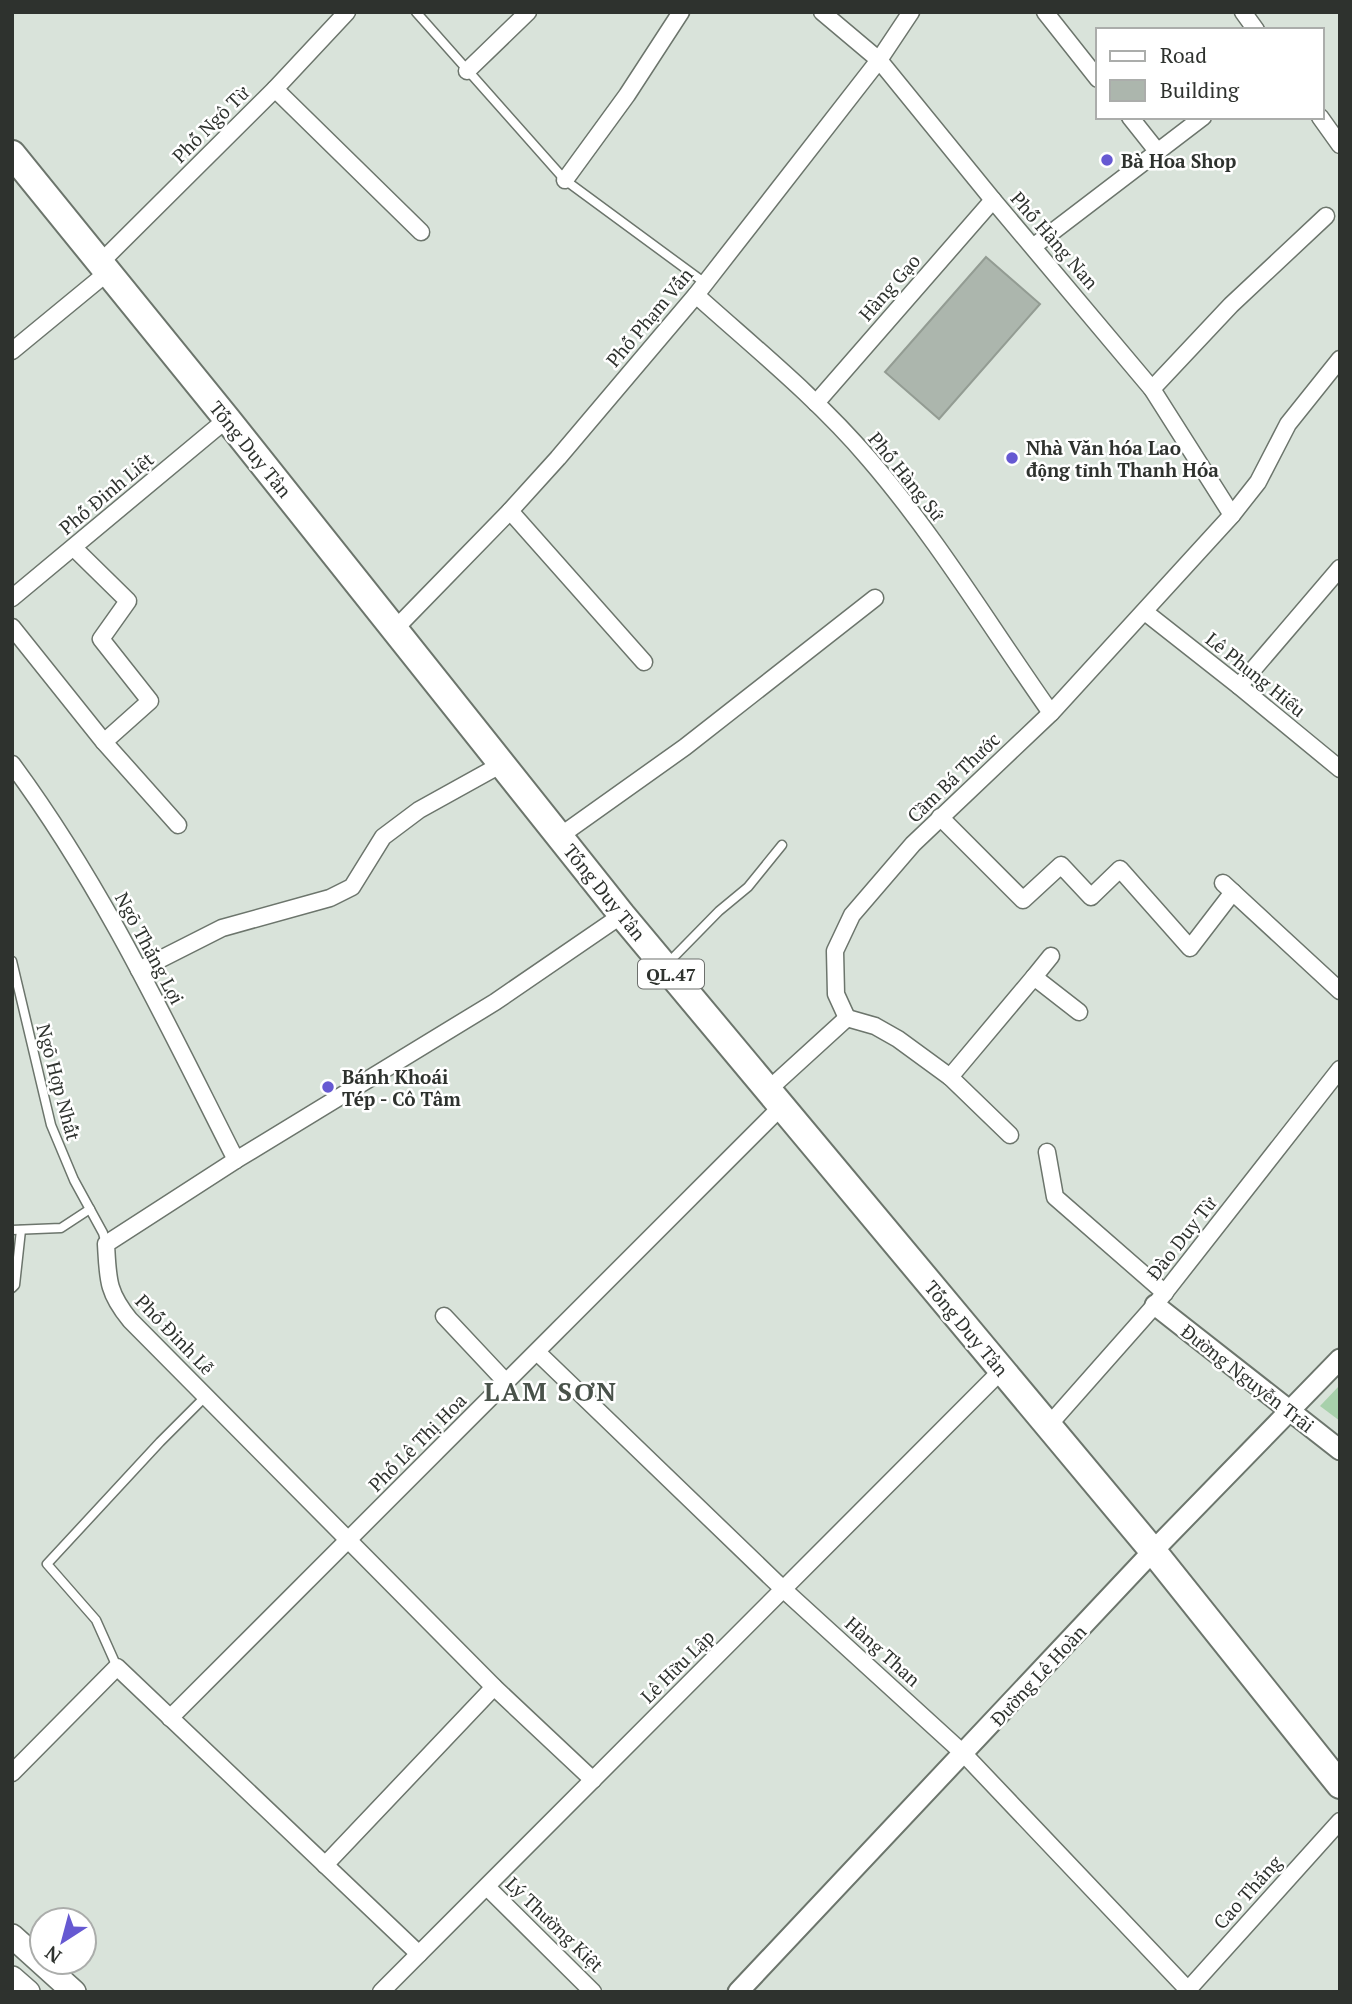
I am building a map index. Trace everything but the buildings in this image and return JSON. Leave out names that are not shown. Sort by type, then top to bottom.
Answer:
[{"type":"highway","name":"Tống Duy Tân","points":[[12,155],[227,419],[622,915],[1153,1551],[1340,1784]]},
{"type":"main road","points":[[12,1936],[74,1992]]},
{"type":"main road","points":[[12,1978],[28,1992]]},
{"type":"street","name":"Phố Ngô Từ","points":[[12,351],[104,268],[347,12]]},
{"type":"street","points":[[467,71],[528,12]]},
{"type":"street","points":[[565,180],[627,95],[681,12]]},
{"type":"street","name":"Phố Hàng Nan","points":[[822,12],[879,60],[1152,389],[1232,515]]},
{"type":"street","name":"Phố Phạm Vấn","points":[[395,629],[558,458],[700,289],[879,60],[911,12]]},
{"type":"street","points":[[1045,12],[1096,76]]},
{"type":"street","points":[[1243,12],[1254,28]]},
{"type":"street","points":[[275,89],[421,232]]},
{"type":"street","points":[[1131,119],[1157,151]]},
{"type":"street","points":[[1034,246],[1200,119]]},
{"type":"street","points":[[1321,119],[1340,145]]},
{"type":"street","name":"Hàng Gạo","points":[[816,402],[993,200]]},
{"type":"street","points":[[1152,389],[1231,305],[1326,216]]},
{"type":"street","name":"Phố Hàng Sứ","points":[[700,289],[816,402],[869,459],[944,557],[1051,713]]},
{"type":"street","name":"Cầm Bá Thước","points":[[847,1017],[836,994],[835,951],[852,915],[940,817],[1051,713],[1232,515],[1258,482],[1288,425],[1337,368]]},
{"type":"street","name":"Phố Đinh Liệt","points":[[12,598],[227,419]]},
{"type":"street","points":[[510,511],[644,662]]},
{"type":"street","points":[[74,548],[128,601],[101,639],[150,701],[104,742]]},
{"type":"street","points":[[1239,686],[1340,568]]},
{"type":"street","points":[[560,836],[685,747],[875,597]]},
{"type":"street","name":"Lê Phụng Hiểu","points":[[1145,612],[1340,769]]},
{"type":"street","points":[[12,627],[104,742],[178,825]]},
{"type":"street","name":"Ngõ Thắng Lợi","points":[[12,764],[86,873],[236,1160]]},
{"type":"street","points":[[139,970],[222,928],[330,898],[352,887],[383,837],[419,810],[502,764]]},
{"type":"street","points":[[940,817],[1023,900],[1061,865],[1091,897],[1120,869],[1189,948],[1228,888],[1340,991]]},
{"type":"street","points":[[106,1244],[236,1160],[495,1002],[622,915]]},
{"type":"street","points":[[950,1077],[1051,956]]},
{"type":"street","points":[[1034,977],[1079,1012]]},
{"type":"street","points":[[775,1098],[847,1017],[875,1026],[950,1077],[1010,1135]]},
{"type":"street","name":"Đào Duy Từ","points":[[1048,1426],[1160,1299],[1340,1069]]},
{"type":"street","name":"Phố Lê Thị Hoa","points":[[170,1718],[537,1352],[775,1098]]},
{"type":"street","points":[[1047,1152],[1055,1197],[1160,1299]]},
{"type":"street","name":"Phố Đinh Lễ","points":[[106,1244],[108,1280],[115,1302],[130,1320],[494,1687],[593,1780]]},
{"type":"street","name":"Đường Nguyễn Trãi","points":[[1160,1299],[1291,1412],[1340,1450]]},
{"type":"street","points":[[444,1316],[506,1382]]},
{"type":"street","name":"Hàng Than","points":[[537,1352],[783,1589],[964,1754],[1188,1991]]},
{"type":"street","name":"Đường Lê Hoàn","points":[[738,1992],[1153,1551],[1340,1359]]},
{"type":"street","name":"Lê Hữu Lập","points":[[381,1992],[1002,1370]]},
{"type":"street","points":[[12,1773],[117,1667],[419,1954]]},
{"type":"street","points":[[325,1865],[494,1687]]},
{"type":"street","name":"Cao Thắng","points":[[1188,1991],[1340,1821]]},
{"type":"street","name":"Lý Thường Kiệt","points":[[486,1887],[593,1992]]},
{"type":"lane","points":[[416,12],[565,180],[700,289]]},
{"type":"lane","points":[[665,966],[719,911],[748,887],[782,845]]},
{"type":"lane","name":"Ngõ Hợp Nhất","points":[[12,961],[51,1125],[74,1180],[103,1233],[106,1244]]},
{"type":"lane","points":[[12,1289],[15,1285],[17,1230],[61,1228],[90,1209]]},
{"type":"lane","points":[[117,1667],[96,1620],[47,1564],[206,1396]]},
{"type":"green space","points":[[1340,1385],[1340,1421],[1320,1406]]},
{"type":"place","name":"Bà Hoa Shop","points":[[1107,160]]},
{"type":"place","name":"Nhà Văn hóa Lao động tỉnh Thanh Hóa","points":[[1012,458]]},
{"type":"place","name":"Bánh Khoái Tép - Cô Tâm","points":[[328,1087]]},
{"type":"district","name":"LAM SƠN","points":[[551,1391]]}]
